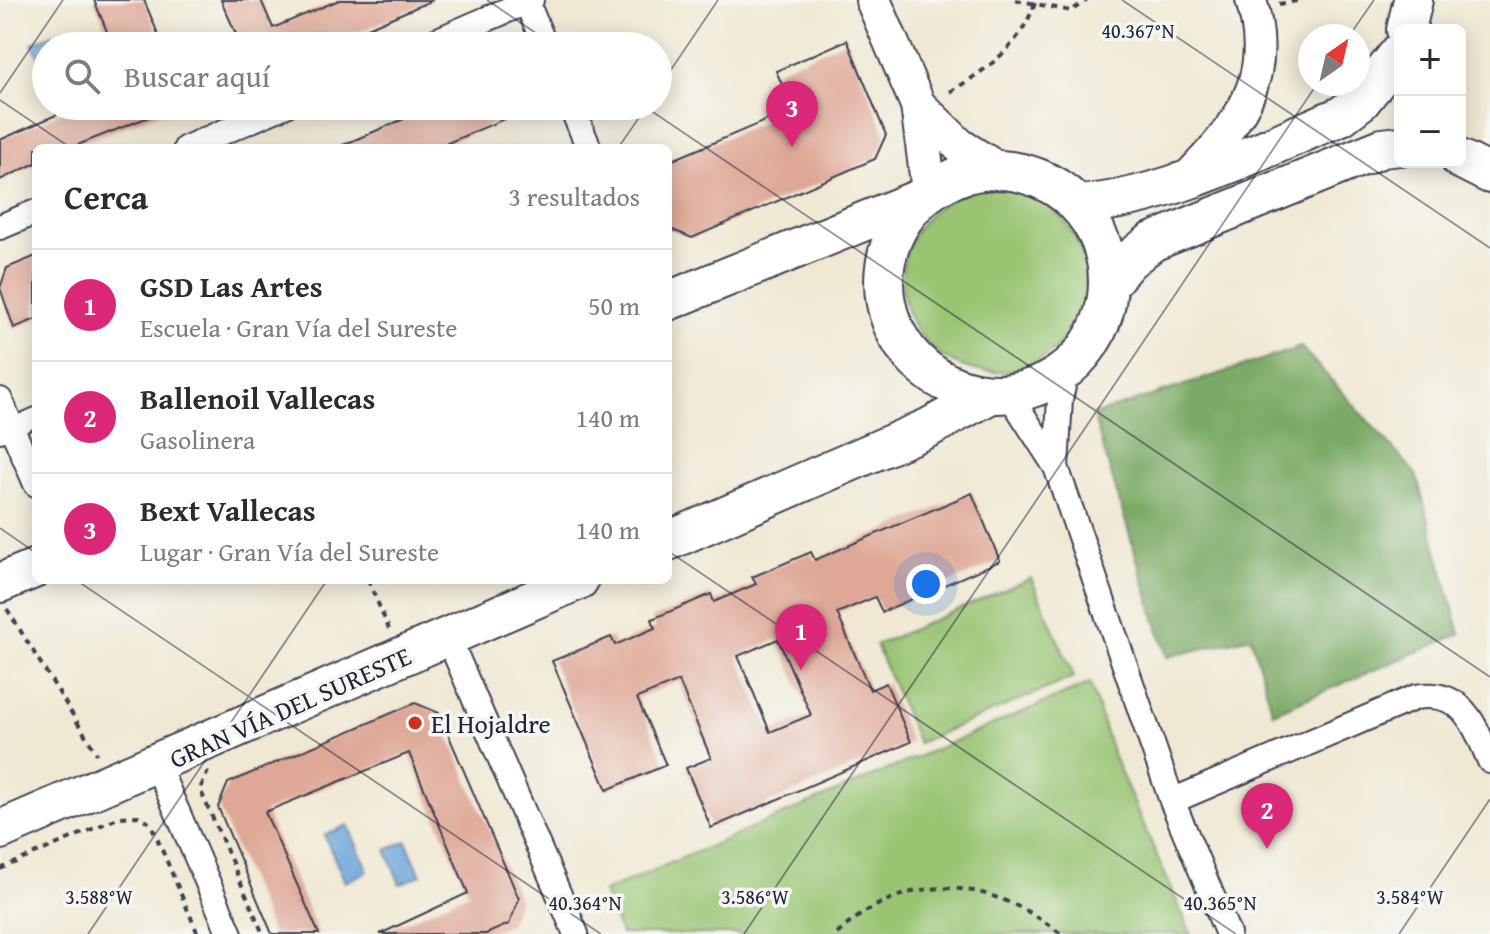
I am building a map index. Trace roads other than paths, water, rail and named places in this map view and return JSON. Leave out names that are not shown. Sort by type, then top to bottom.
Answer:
[{"type":"main road","points":[[873,0],[918,105],[924,195],[899,224],[886,255],[883,288],[890,320],[906,349],[929,373],[959,388],[1000,394]]},
{"type":"main road","points":[[1079,205],[1135,197],[1183,181],[1341,116],[1361,101],[1394,60]]},
{"type":"main road","points":[[672,539],[1000,394],[1039,386],[1067,370],[1089,346],[1104,317],[1109,284],[1106,256],[1096,229],[1079,205],[1041,180],[997,169],[960,146],[918,105]]},
{"type":"main road","points":[[1109,284],[1128,261],[1152,242],[1382,148],[1394,147]]},
{"type":"main road","points":[[1466,162],[1490,174]]},
{"type":"main road","points":[[672,299],[924,195],[961,174],[997,169]]},
{"type":"main road","points":[[2,593],[32,571]]},
{"type":"main road","name":"GRAN VÍA DEL SURESTE","points":[[0,830],[157,765],[570,584]]},
{"type":"street","points":[[456,32],[528,1],[540,32]]},
{"type":"street","points":[[1183,181],[1237,122],[1251,95],[1259,62],[1262,2]]},
{"type":"street","points":[[195,144],[251,120]]},
{"type":"street","points":[[577,120],[587,144]]},
{"type":"street","points":[[0,227],[32,214]]},
{"type":"street","points":[[1056,467],[1060,399],[1067,370]]},
{"type":"street","points":[[1000,394],[1056,467],[1172,801],[1228,934]]},
{"type":"street","points":[[0,400],[6,430],[32,477]]},
{"type":"street","points":[[6,430],[32,419]]},
{"type":"street","points":[[448,637],[576,934]]},
{"type":"street","points":[[1172,801],[1416,697],[1432,694],[1444,696],[1465,711],[1490,761]]},
{"type":"street","points":[[157,765],[230,934]]},
{"type":"water","points":[[348,825],[368,871],[345,882],[324,835]]},
{"type":"water","points":[[406,841],[421,875],[400,884],[386,850]]},
{"type":"place","name":"Bext Vallecas","points":[[792,147]]},
{"type":"place","name":"GSD Las Artes","points":[[801,670]]},
{"type":"place","name":"El Hojaldre","points":[[415,723]]},
{"type":"place","name":"Ballenoil Vallecas","points":[[1267,849]]}]
